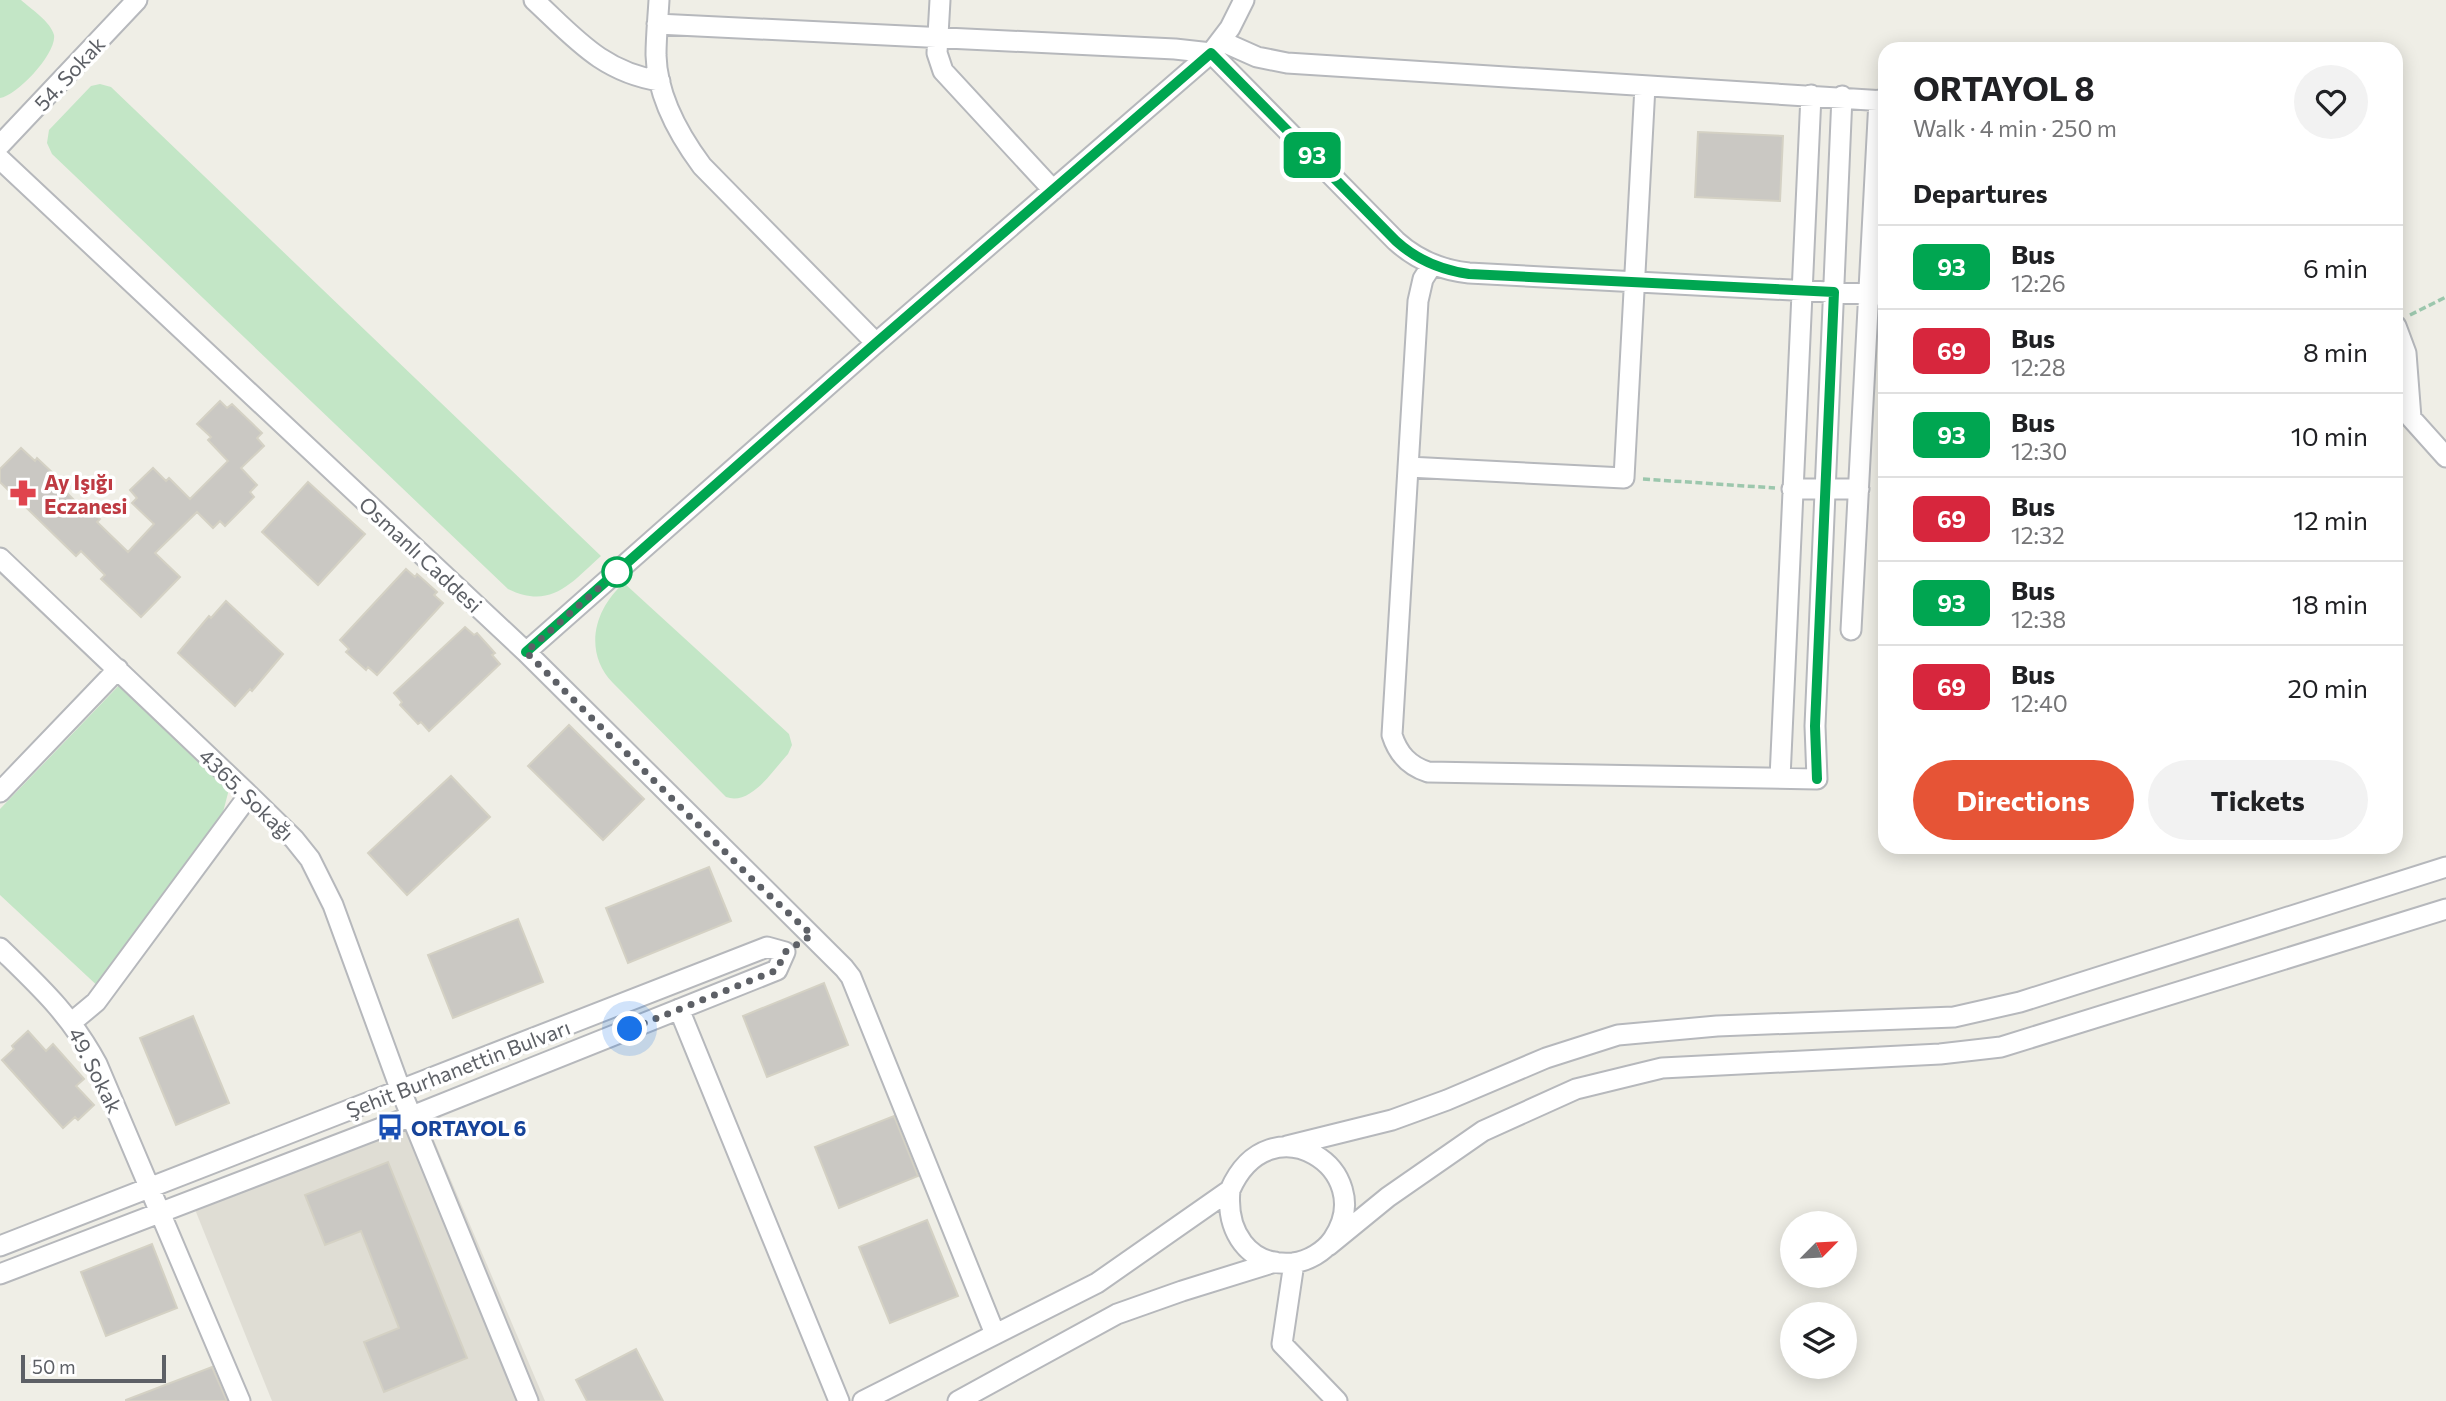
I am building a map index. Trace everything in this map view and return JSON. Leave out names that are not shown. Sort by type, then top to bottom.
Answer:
[{"type":"street","name":"54. Sokak","points":[[0,145],[137,0]]},
{"type":"street","points":[[534,0],[595,56],[612,67],[628,74],[660,81]]},
{"type":"street","points":[[659,0],[656,58],[660,81],[676,126],[702,166],[876,343]]},
{"type":"street","points":[[940,0],[937,53],[947,78],[1053,190]]},
{"type":"street","points":[[526,652],[1216,47],[1244,0]]},
{"type":"street","points":[[657,24],[1195,50],[1216,47],[1287,63],[1878,100]]},
{"type":"street","points":[[1216,47],[1396,241],[1413,255],[1432,265],[1469,274],[1877,294]]},
{"type":"street","points":[[1408,467],[1624,478],[1645,86]]},
{"type":"street","points":[[1780,778],[1811,95]]},
{"type":"street","points":[[1432,265],[1423,279],[1418,301],[1392,735],[1401,754],[1414,766],[1428,772],[1817,779],[1815,726],[1842,96]]},
{"type":"street","name":"Osmanlı Caddesi","points":[[0,159],[526,652],[754,881],[812,935],[851,978],[995,1334]]},
{"type":"street","points":[[1851,630],[1858,489],[1877,294],[1878,255]]},
{"type":"street","points":[[2403,334],[2410,418],[2446,457]]},
{"type":"street","points":[[1792,489],[1858,489]]},
{"type":"street","name":"4365. Sokağı","points":[[0,558],[249,795],[294,839],[310,859],[323,882],[401,1091],[528,1401]]},
{"type":"street","points":[[0,791],[118,669]]},
{"type":"street","points":[[72,1022],[96,1002],[249,795]]},
{"type":"street","points":[[1285,1263],[1257,1256],[1242,1244],[1228,1209],[1230,1190],[1237,1172],[1250,1158],[1268,1149],[1392,1120],[1447,1100],[1545,1058],[1618,1035],[1717,1026],[1954,1017],[2020,1002],[2446,867]]},
{"type":"street","points":[[958,1401],[1117,1314],[1182,1291],[1312,1257],[1388,1197],[1483,1131],[1576,1089],[1662,1068],[1940,1054],[2001,1047],[2446,909]]},
{"type":"street","points":[[785,952],[812,935]]},
{"type":"street","name":"Şehit Burhanettin Bulvarı","points":[[0,1246],[767,947],[785,952],[777,970],[412,1116],[0,1274]]},
{"type":"street","name":"49. Sokak","points":[[0,948],[59,1006],[72,1022],[97,1064],[240,1401]]},
{"type":"street","points":[[678,1009],[839,1401]]},
{"type":"street","points":[[1287,1146],[1306,1150],[1323,1159],[1336,1174],[1343,1192],[1344,1211],[1339,1230],[1328,1246]]},
{"type":"street","points":[[863,1401],[1097,1283],[1230,1190]]},
{"type":"street","points":[[1285,1263],[1282,1344],[1337,1401]]},
{"type":"path","points":[[2403,320],[2446,297]]},
{"type":"path","points":[[1624,478],[1792,489]]},
{"type":"shaded area","points":[[425,1119],[545,1401],[272,1401],[194,1207]]},
{"type":"green space","points":[[0,0],[21,0],[45,21],[54,35],[43,62],[16,90],[0,98]]},
{"type":"green space","points":[[100,84],[111,87],[601,556],[570,584],[548,595],[523,595],[508,589],[52,154],[47,143],[49,130],[91,86]]},
{"type":"green space","points":[[624,583],[789,734],[792,745],[788,754],[753,792],[735,798],[726,797],[604,671],[595,645],[596,631],[605,605]]},
{"type":"green space","points":[[129,675],[233,774],[222,816],[102,990],[0,895],[0,809]]},
{"type":"building","points":[[1698,132],[1783,136],[1780,201],[1695,197]]},
{"type":"building","points":[[220,401],[227,408],[232,404],[262,433],[257,438],[264,446],[241,468],[257,485],[250,492],[254,497],[225,526],[220,521],[213,528],[197,512],[155,553],[180,577],[141,617],[101,579],[105,575],[81,551],[76,556],[0,482],[0,469],[21,448],[35,461],[37,458],[55,475],[52,478],[79,505],[82,502],[100,519],[97,522],[128,552],[154,524],[132,503],[137,498],[130,490],[153,468],[166,481],[169,478],[190,499],[228,461],[208,440],[211,437],[197,424]]},
{"type":"building","points":[[308,482],[365,534],[318,585],[262,532]]},
{"type":"building","points":[[406,569],[415,577],[417,574],[437,592],[434,595],[443,603],[377,675],[368,667],[366,670],[346,652],[349,649],[340,640]]},
{"type":"building","points":[[226,601],[283,654],[252,691],[250,689],[235,706],[178,653],[209,616],[211,618]]},
{"type":"building","points":[[465,627],[474,635],[477,633],[495,653],[492,655],[500,664],[429,731],[421,722],[418,724],[400,705],[402,702],[394,693]]},
{"type":"building","points":[[569,725],[644,799],[603,840],[528,766]]},
{"type":"building","points":[[451,776],[490,817],[407,895],[368,853]]},
{"type":"building","points":[[709,867],[731,921],[628,963],[606,908]]},
{"type":"building","points":[[518,919],[543,982],[453,1018],[428,955]]},
{"type":"building","points":[[824,983],[848,1045],[767,1077],[743,1016]]},
{"type":"building","points":[[193,1016],[229,1103],[176,1125],[140,1038]]},
{"type":"building","points":[[28,1031],[46,1051],[53,1044],[84,1079],[76,1086],[94,1105],[78,1120],[75,1117],[63,1128],[2,1060]]},
{"type":"building","points":[[894,1116],[918,1176],[839,1208],[815,1147]]},
{"type":"building","points":[[388,1162],[467,1358],[384,1392],[364,1342],[399,1328],[361,1231],[325,1245],[305,1195]]},
{"type":"building","points":[[927,1220],[958,1296],[890,1323],[859,1247]]},
{"type":"building","points":[[152,1244],[177,1308],[106,1336],[81,1272]]},
{"type":"building","points":[[636,1349],[663,1401],[587,1401],[576,1380]]},
{"type":"building","points":[[212,1367],[227,1401],[126,1401],[126,1400]]},
{"type":"bus line","name":"93","points":[[526,652],[876,343],[1211,53],[1396,241],[1419,259],[1432,265],[1469,274],[1834,292],[1815,726],[1817,779]]},
{"type":"place","name":"Ay Işığı Eczanesi","points":[[23,493]]},
{"type":"place","name":"ORTAYOL 6","points":[[390,1127]]},
{"type":"route","points":[[617,572],[526,652],[754,881],[812,935],[785,952],[777,970],[630,1029]]}]
